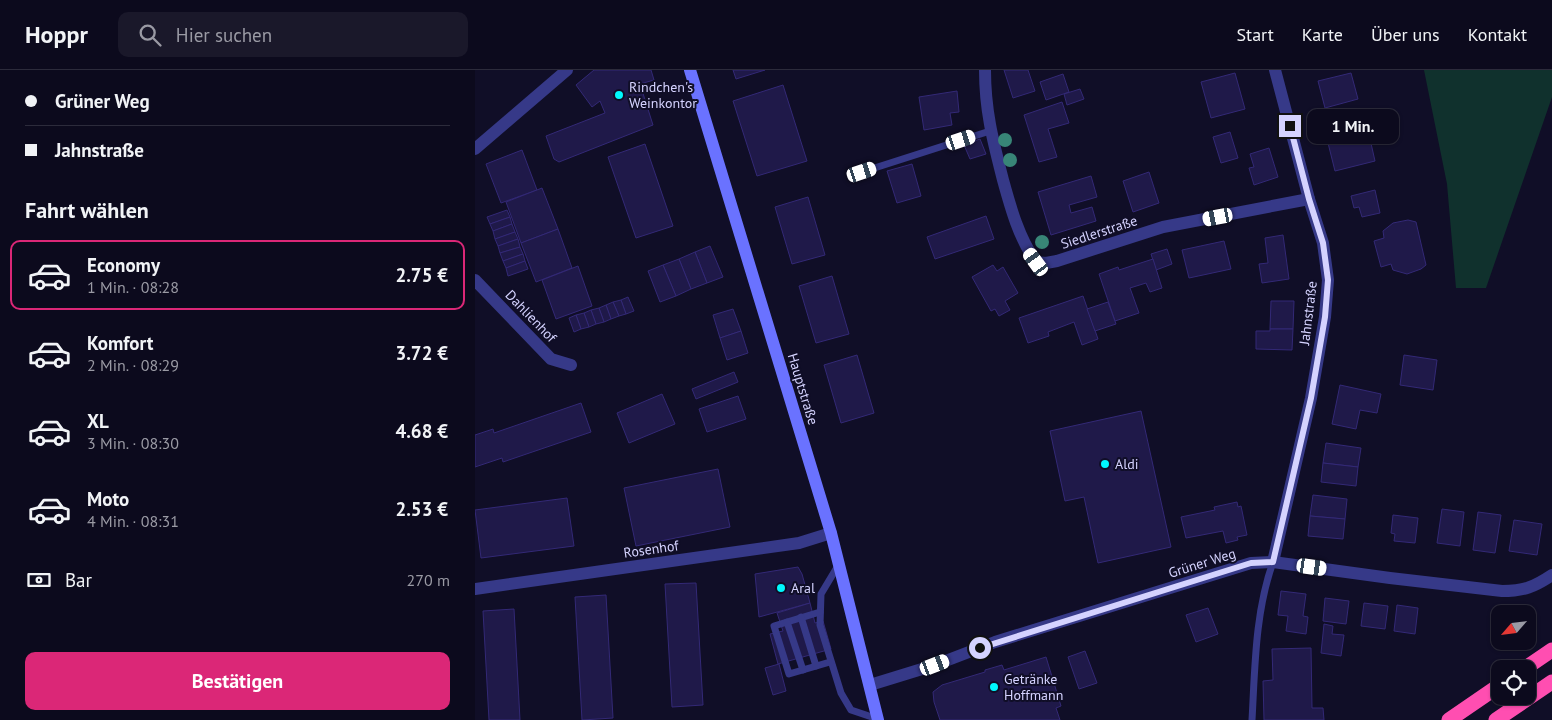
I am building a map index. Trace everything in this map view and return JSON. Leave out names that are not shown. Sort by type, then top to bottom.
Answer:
[{"type":"highway","points":[[1536,661],[1552,650]]},
{"type":"highway","points":[[1496,720],[1552,682]]},
{"type":"highway","points":[[1449,720],[1491,691]]},
{"type":"main road","name":"Hauptstraße","points":[[690,70],[831,533],[871,685],[878,719]]},
{"type":"street","points":[[475,149],[567,70]]},
{"type":"street","name":"Siedlerstraße","points":[[985,70],[985,94],[990,130],[1019,231],[1036,262],[1057,261],[1163,227],[1309,199]]},
{"type":"street","name":"Jahnstraße","points":[[1273,562],[1309,408],[1325,317],[1328,280],[1323,243],[1309,199],[1275,70]]},
{"type":"street","name":"Dahlienhof","points":[[475,280],[551,359],[571,365]]},
{"type":"street","name":"Rosenhof","points":[[475,589],[799,543],[831,533]]},
{"type":"street","name":"Grüner Weg","points":[[871,685],[935,665],[995,642],[1251,563],[1273,562],[1390,578],[1517,591],[1535,586],[1552,575]]},
{"type":"lane","points":[[862,172],[990,130]]},
{"type":"lane","points":[[1252,720],[1260,609],[1267,578],[1273,562]]},
{"type":"lane","points":[[839,564],[821,594],[820,625],[841,693],[851,710],[878,719]]},
{"type":"lane","points":[[820,612],[774,626],[789,674],[830,662]]},
{"type":"lane","points":[[801,617],[816,666]]},
{"type":"lane","points":[[787,622],[803,670]]},
{"type":"green space","points":[[1424,70],[1552,70],[1552,97],[1486,288],[1456,288],[1447,184]]},
{"type":"building","points":[[594,70],[651,70],[654,80],[640,84],[653,125],[559,162],[554,159],[546,136],[605,113],[600,101],[592,107],[576,85]]},
{"type":"building","points":[[733,70],[765,70],[736,79]]},
{"type":"building","points":[[1004,70],[1028,70],[1035,91],[1013,98]]},
{"type":"building","points":[[1235,73],[1245,109],[1211,118],[1201,82]]},
{"type":"building","points":[[1351,73],[1358,99],[1325,108],[1318,81]]},
{"type":"building","points":[[1063,74],[1069,92],[1046,100],[1040,82]]},
{"type":"building","points":[[783,85],[807,161],[757,176],[733,101]]},
{"type":"building","points":[[1080,89],[1084,99],[1067,105],[1064,94]]},
{"type":"building","points":[[957,91],[959,112],[950,113],[952,125],[924,130],[919,97]]},
{"type":"building","points":[[1062,102],[1069,123],[1048,129],[1057,157],[1039,162],[1024,115]]},
{"type":"building","points":[[1365,117],[1375,161],[1335,171],[1324,127]]},
{"type":"building","points":[[1230,132],[1238,158],[1221,163],[1213,137]]},
{"type":"building","points":[[980,139],[986,154],[970,159],[964,145]]},
{"type":"building","points":[[645,144],[673,226],[636,238],[608,157]]},
{"type":"building","points":[[1269,148],[1278,177],[1254,185],[1249,168],[1254,167],[1250,154]]},
{"type":"building","points":[[522,150],[537,190],[501,203],[486,164]]},
{"type":"building","points":[[912,164],[921,196],[897,203],[887,171]]},
{"type":"building","points":[[1149,172],[1159,203],[1133,212],[1123,181]]},
{"type":"building","points":[[1091,176],[1097,197],[1069,205],[1071,213],[1092,207],[1096,221],[1051,235],[1038,192]]},
{"type":"building","points":[[542,188],[558,229],[521,243],[506,202]]},
{"type":"building","points":[[1375,190],[1380,213],[1362,217],[1359,207],[1354,208],[1351,196]]},
{"type":"building","points":[[808,197],[825,255],[792,264],[775,207]]},
{"type":"building","points":[[507,210],[510,217],[490,224],[487,217]]},
{"type":"building","points":[[986,216],[994,239],[935,259],[927,237]]},
{"type":"building","points":[[510,217],[512,224],[493,231],[490,224]]},
{"type":"building","points":[[1408,220],[1416,222],[1426,265],[1407,274],[1393,270],[1391,264],[1381,267],[1374,241],[1384,238],[1383,231],[1393,223]]},
{"type":"building","points":[[512,224],[515,232],[495,239],[493,231]]},
{"type":"building","points":[[558,229],[572,268],[536,282],[521,243]]},
{"type":"building","points":[[515,232],[518,239],[498,246],[495,239]]},
{"type":"building","points":[[1283,235],[1289,279],[1262,283],[1259,264],[1268,263],[1265,238]]},
{"type":"building","points":[[518,239],[520,247],[500,253],[498,246]]},
{"type":"building","points":[[1224,241],[1231,269],[1189,278],[1182,250]]},
{"type":"building","points":[[710,246],[723,277],[707,283],[695,252]]},
{"type":"building","points":[[520,247],[523,254],[503,261],[500,253]]},
{"type":"building","points":[[1167,249],[1172,264],[1156,270],[1151,254]]},
{"type":"building","points":[[695,252],[707,283],[691,289],[679,259]]},
{"type":"building","points":[[523,254],[525,261],[506,268],[503,261]]},
{"type":"building","points":[[679,259],[691,289],[676,296],[663,265]]},
{"type":"building","points":[[1153,259],[1162,288],[1150,292],[1146,283],[1130,288],[1139,313],[1115,321],[1099,274],[1118,267],[1119,270]]},
{"type":"building","points":[[525,261],[528,269],[508,276],[506,268]]},
{"type":"building","points":[[663,265],[676,296],[660,302],[648,271]]},
{"type":"building","points":[[993,265],[997,271],[1003,267],[1018,293],[1005,301],[1010,310],[999,316],[995,309],[991,311],[972,277]]},
{"type":"building","points":[[578,266],[592,306],[556,319],[542,280]]},
{"type":"building","points":[[832,276],[849,334],[816,343],[799,286]]},
{"type":"building","points":[[1083,296],[1098,339],[1082,345],[1074,322],[1048,332],[1049,336],[1028,343],[1019,318]]},
{"type":"building","points":[[628,297],[634,311],[626,314],[621,300]]},
{"type":"building","points":[[621,300],[626,314],[619,316],[613,302]]},
{"type":"building","points":[[1271,301],[1294,301],[1293,329],[1270,329]]},
{"type":"building","points":[[613,302],[619,316],[611,319],[606,305]]},
{"type":"building","points":[[1108,302],[1116,324],[1095,331],[1087,309]]},
{"type":"building","points":[[606,305],[611,319],[604,322],[599,308]]},
{"type":"building","points":[[599,308],[604,322],[596,324],[591,310]]},
{"type":"building","points":[[733,309],[741,331],[720,338],[713,315]]},
{"type":"building","points":[[591,310],[596,324],[589,327],[584,313]]},
{"type":"building","points":[[584,313],[589,327],[581,329],[576,315]]},
{"type":"building","points":[[576,315],[581,329],[574,332],[569,318]]},
{"type":"building","points":[[1270,329],[1293,329],[1292,350],[1256,349],[1256,331],[1270,331]]},
{"type":"building","points":[[741,331],[748,353],[727,360],[720,338]]},
{"type":"building","points":[[857,355],[874,413],[841,423],[824,365]]},
{"type":"building","points":[[1404,355],[1437,360],[1433,390],[1400,385]]},
{"type":"building","points":[[734,372],[738,382],[696,399],[692,389]]},
{"type":"building","points":[[1340,385],[1381,394],[1377,413],[1360,410],[1356,429],[1332,424]]},
{"type":"building","points":[[662,394],[675,424],[629,443],[617,413]]},
{"type":"building","points":[[738,396],[746,419],[707,432],[699,409]]},
{"type":"building","points":[[581,403],[591,432],[503,462],[502,458],[475,467],[475,435],[493,429],[494,433]]},
{"type":"building","name":"Aldi","points":[[1141,411],[1171,547],[1098,563],[1084,497],[1065,501],[1050,431]]},
{"type":"building","points":[[1326,443],[1361,448],[1358,467],[1323,463]]},
{"type":"building","points":[[1323,463],[1358,467],[1356,486],[1321,482]]},
{"type":"building","points":[[718,469],[730,527],[636,546],[624,488]]},
{"type":"building","points":[[1313,495],[1347,499],[1345,519],[1310,516]]},
{"type":"building","points":[[567,498],[574,546],[481,558],[475,510]]},
{"type":"building","points":[[1237,502],[1238,507],[1241,506],[1247,535],[1237,537],[1238,540],[1226,543],[1223,531],[1186,538],[1181,517],[1215,510],[1214,507]]},
{"type":"building","points":[[1442,509],[1464,512],[1460,546],[1437,543]]},
{"type":"building","points":[[1478,512],[1501,515],[1495,553],[1473,550]]},
{"type":"building","points":[[1393,515],[1418,518],[1415,543],[1394,541],[1395,534],[1391,533]]},
{"type":"building","points":[[1310,516],[1345,519],[1343,539],[1308,536]]},
{"type":"building","points":[[1514,520],[1542,524],[1537,555],[1509,551]]},
{"type":"building","name":"Aral","points":[[798,567],[802,574],[810,603],[759,617],[755,574]]},
{"type":"building","points":[[696,583],[703,705],[672,707],[665,584]]},
{"type":"building","points":[[1281,591],[1306,594],[1303,616],[1308,617],[1306,634],[1286,631],[1288,616],[1278,615]]},
{"type":"building","points":[[606,595],[613,718],[582,720],[575,597]]},
{"type":"building","points":[[1325,598],[1349,601],[1346,624],[1323,621]]},
{"type":"building","points":[[810,603],[815,623],[823,621],[831,649],[778,664],[770,634],[783,631],[777,613]]},
{"type":"building","points":[[1364,603],[1388,606],[1385,629],[1361,626]]},
{"type":"building","points":[[1397,605],[1418,608],[1415,634],[1394,631]]},
{"type":"building","points":[[1208,608],[1218,634],[1196,642],[1186,615]]},
{"type":"building","points":[[514,609],[520,720],[489,720],[483,611]]},
{"type":"building","points":[[1324,624],[1333,626],[1332,634],[1344,635],[1341,656],[1321,653]]},
{"type":"building","points":[[1311,648],[1312,708],[1323,708],[1324,720],[1264,720],[1263,681],[1273,680],[1272,649]]},
{"type":"building","points":[[1085,651],[1097,683],[1079,689],[1068,657]]},
{"type":"building","points":[[1046,657],[1061,706],[1056,708],[1060,720],[940,720],[933,692],[942,685],[1002,665],[1004,670]]},
{"type":"building","points":[[779,664],[786,691],[773,695],[765,668]]},
{"type":"place","name":"Rindchen's Weinkontor","points":[[619,95]]},
{"type":"place","name":"Aldi","points":[[1105,464]]},
{"type":"place","name":"Aral","points":[[781,588]]},
{"type":"place","name":"Getränke Hoffmann","points":[[994,687]]},
{"type":"route","points":[[980,648],[1251,563],[1273,562],[1311,398],[1325,317],[1328,280],[1323,243],[1309,199],[1290,126]]}]
